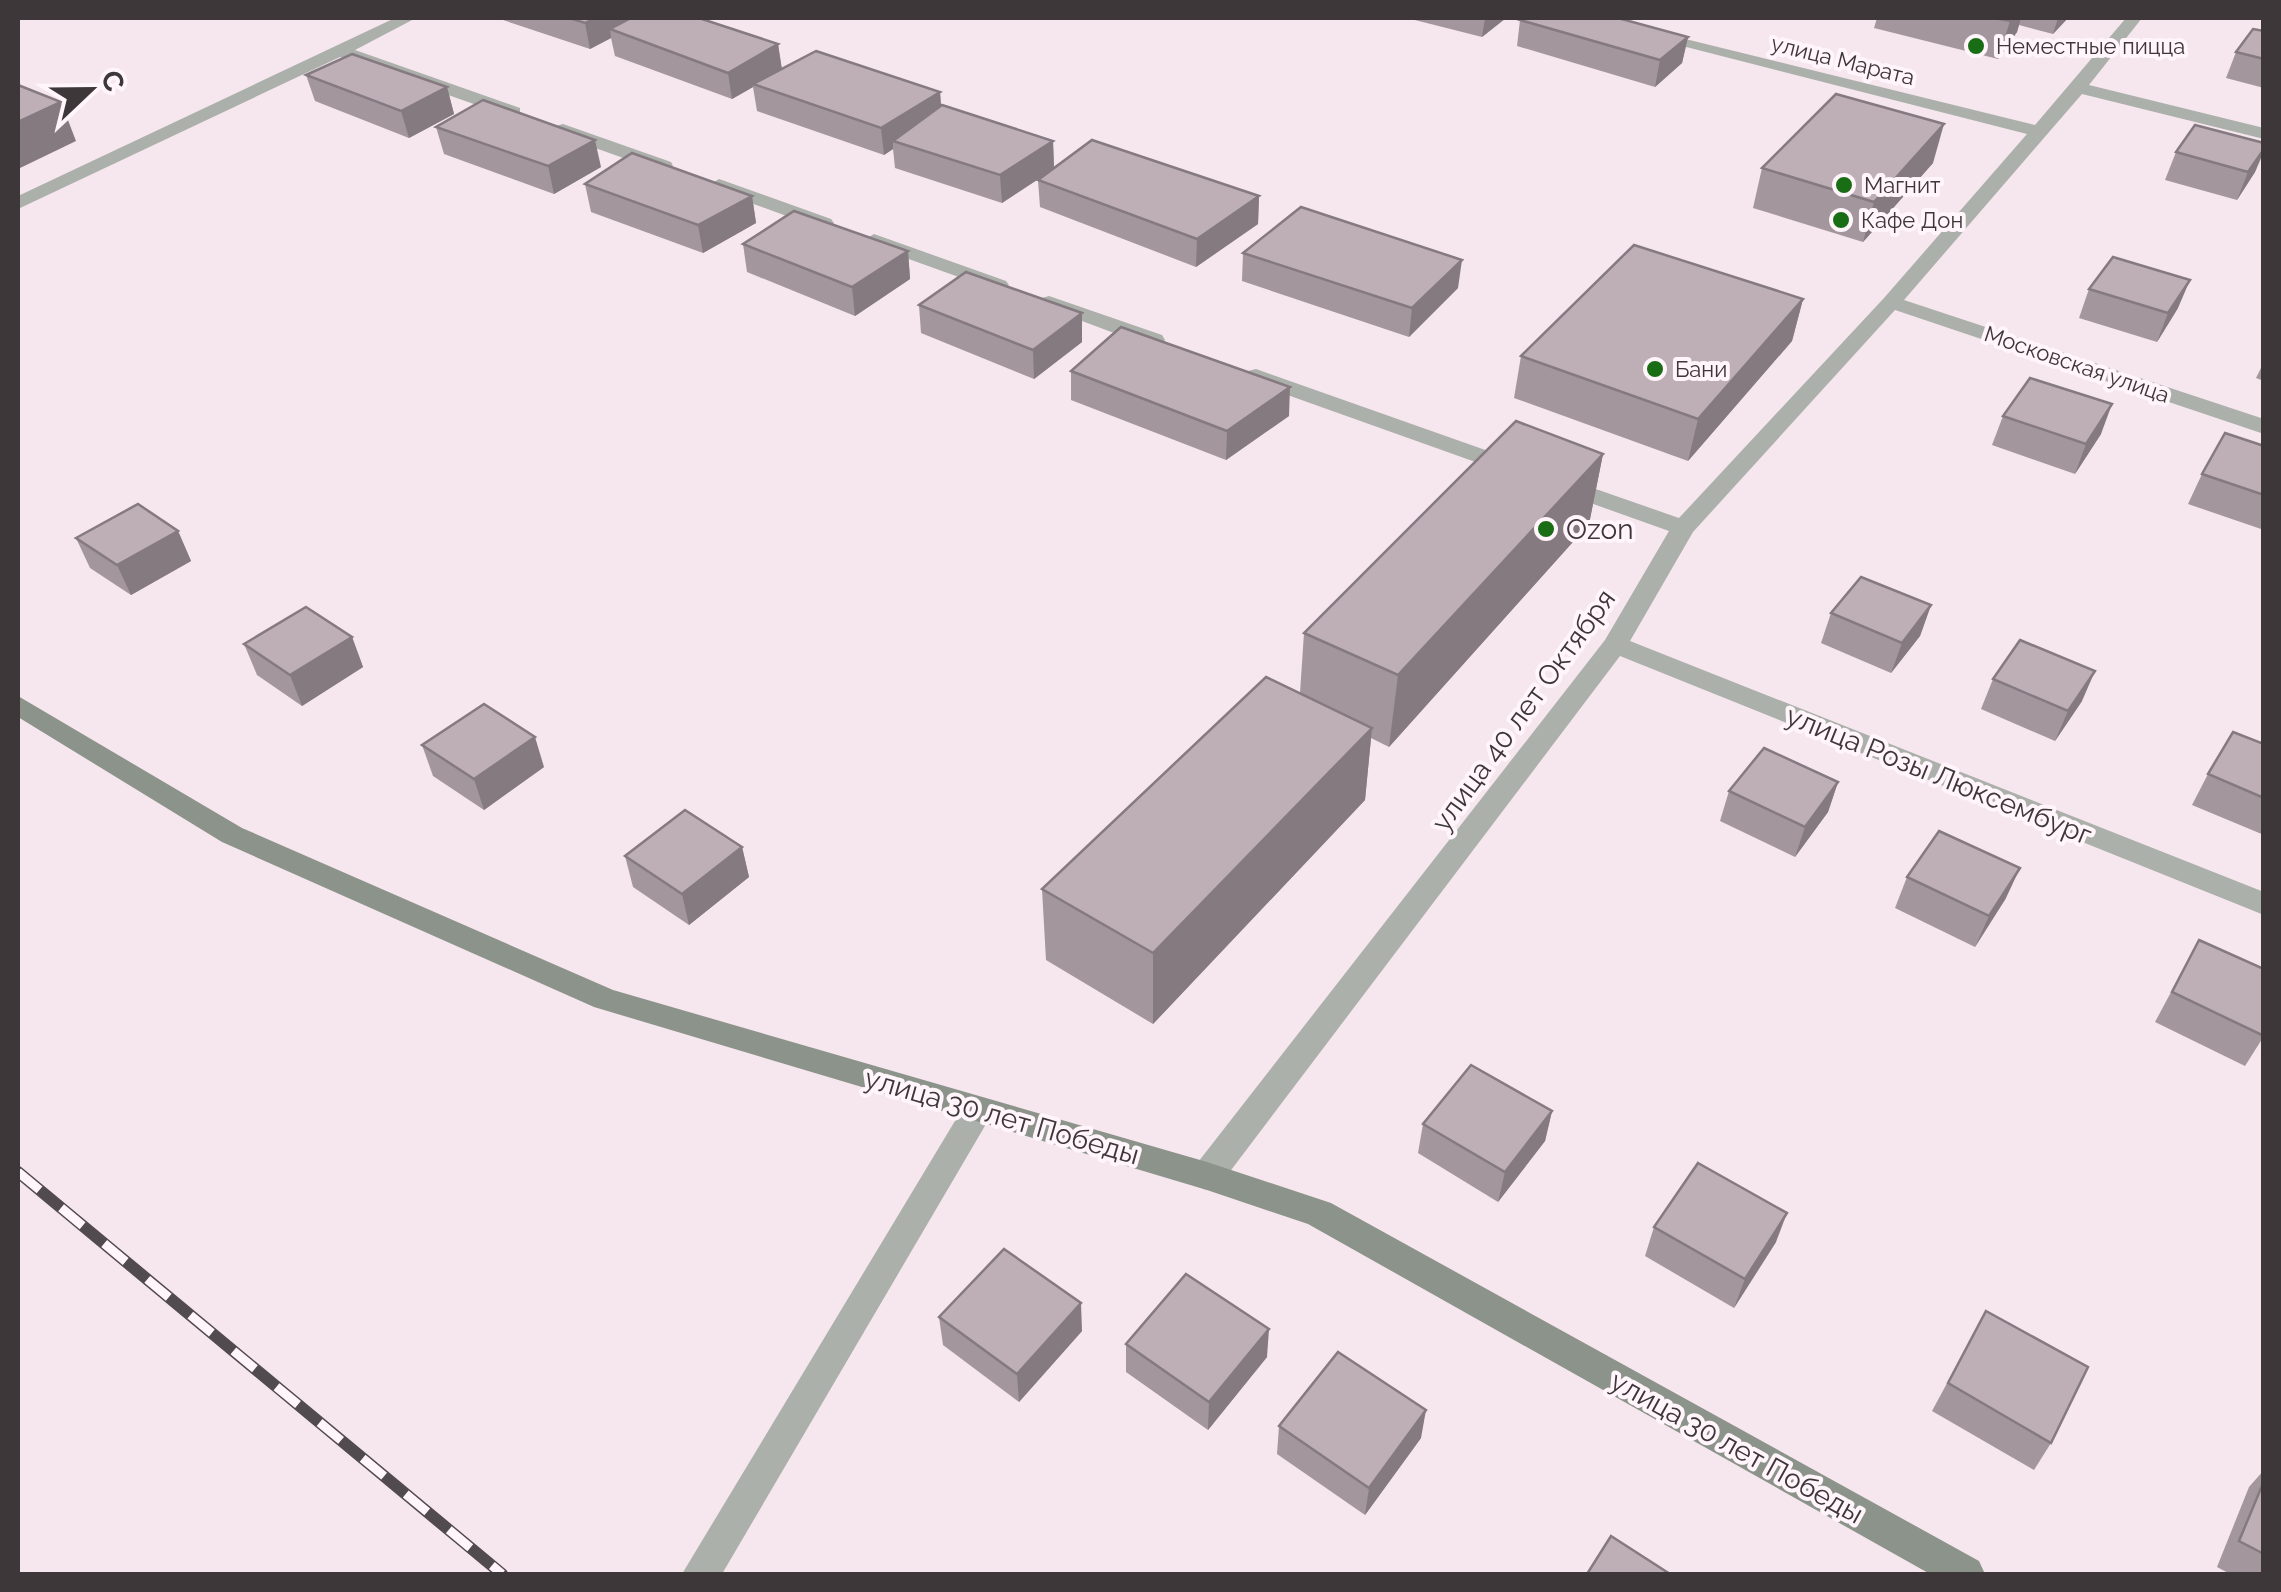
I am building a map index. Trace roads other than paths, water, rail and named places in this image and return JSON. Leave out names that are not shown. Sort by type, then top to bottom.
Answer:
[{"type":"main road","name":"улица 30 лет Победы","points":[[18,704],[232,835],[605,999],[1207,1176],[1319,1213],[1966,1574]]},
{"type":"street","points":[[18,203],[408,18]]},
{"type":"street","name":"улица Марата","points":[[1581,18],[2036,131]]},
{"type":"street","name":"улица 40 лет Октября","points":[[1207,1176],[1616,646],[1682,528],[1891,302],[2134,18]]},
{"type":"street","points":[[341,50],[1179,349]]},
{"type":"street","points":[[2078,88],[2264,134]]},
{"type":"street","name":"Московская улица","points":[[1891,302],[2264,427]]},
{"type":"street","points":[[1235,369],[1682,528]]},
{"type":"street","name":"улица Розы Люксембург","points":[[1616,646],[2264,904]]},
{"type":"street","points":[[701,1574],[978,1110]]},
{"type":"railway","points":[[18,1172],[502,1574]]},
{"type":"place","name":"Неместные пицца","points":[[1976,46]]},
{"type":"place","name":"Магнит","points":[[1844,185]]},
{"type":"place","name":"Кафе Дон","points":[[1841,220]]},
{"type":"place","name":"Бани","points":[[1655,369]]},
{"type":"place","name":"Ozon","points":[[1546,529]]}]
